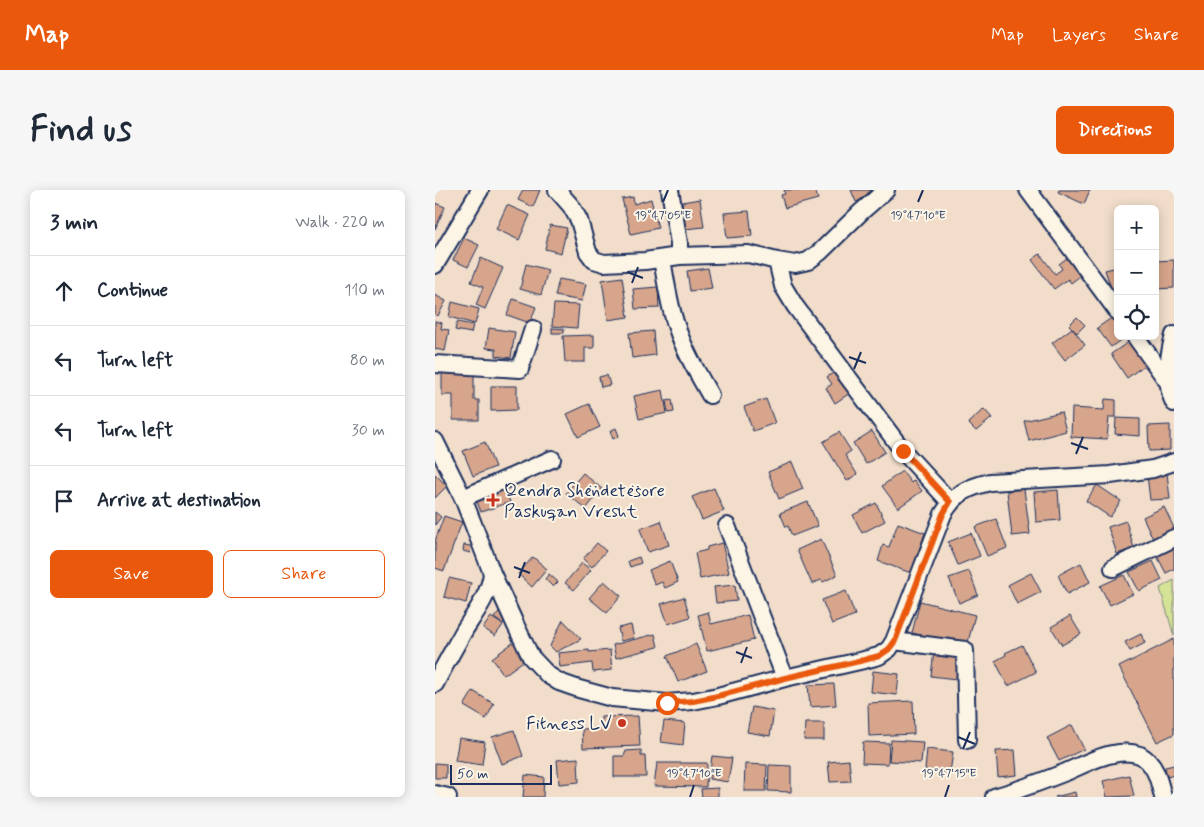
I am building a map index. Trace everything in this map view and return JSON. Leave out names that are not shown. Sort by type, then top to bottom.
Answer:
[{"type":"street","points":[[435,266],[480,190]]},
{"type":"street","points":[[557,190],[571,206],[579,220],[588,252],[594,260],[604,263],[645,261],[679,256],[748,254],[795,264],[808,261],[820,252],[886,190]]},
{"type":"street","points":[[670,190],[679,243],[679,256]]},
{"type":"street","points":[[1028,190],[1114,307]]},
{"type":"street","points":[[662,259],[669,301],[677,329],[709,396]]},
{"type":"street","points":[[777,261],[783,286],[795,306],[903,451],[950,502]]},
{"type":"street","points":[[435,364],[520,369],[533,329]]},
{"type":"street","points":[[1174,335],[1169,356],[1168,382],[1174,403]]},
{"type":"street","points":[[1138,340],[1168,382]]},
{"type":"street","points":[[435,441],[463,498],[492,573],[531,657],[547,675],[559,682],[579,689],[612,698],[667,703],[693,701],[718,696],[879,656],[889,649],[895,641],[943,514],[950,502],[959,494],[974,486],[990,482],[1111,475],[1153,469],[1174,462]]},
{"type":"street","points":[[463,498],[552,459]]},
{"type":"street","points":[[727,526],[785,678]]},
{"type":"street","points":[[1113,568],[1174,538]]},
{"type":"street","points":[[435,684],[439,668],[486,593],[491,583],[492,573]]},
{"type":"street","points":[[895,641],[965,650],[967,740]]},
{"type":"street","points":[[994,797],[1010,795],[1111,754],[1125,752],[1138,754],[1149,762],[1158,775],[1163,797]]},
{"type":"street","points":[[435,794],[448,797]]},
{"type":"green space","points":[[1174,580],[1174,636],[1160,588]]},
{"type":"building","points":[[523,190],[540,190],[533,207],[518,200]]},
{"type":"building","points":[[784,190],[815,190],[818,199],[785,208],[781,195],[785,194]]},
{"type":"building","points":[[851,190],[877,190],[877,192],[856,202]]},
{"type":"building","points":[[1059,190],[1090,190],[1084,204],[1058,192]]},
{"type":"building","points":[[633,197],[634,204],[651,199],[658,228],[631,234],[622,199]]},
{"type":"building","points":[[700,199],[704,227],[685,229],[682,202]]},
{"type":"building","points":[[435,203],[445,207],[435,229]]},
{"type":"building","points":[[507,205],[530,215],[519,240],[496,229]]},
{"type":"building","points":[[749,211],[752,236],[727,238],[724,213]]},
{"type":"building","points":[[550,225],[567,228],[561,253],[545,249]]},
{"type":"building","points":[[464,238],[479,245],[468,267],[453,260]]},
{"type":"building","points":[[1040,254],[1055,274],[1062,269],[1059,264],[1071,255],[1084,273],[1071,283],[1068,279],[1054,289],[1032,260]]},
{"type":"building","points":[[481,258],[503,268],[485,309],[476,305],[483,287],[471,282]]},
{"type":"building","points":[[1174,260],[1174,288],[1159,289],[1159,261]]},
{"type":"building","points":[[526,264],[548,270],[541,295],[520,289]]},
{"type":"building","points":[[708,268],[712,288],[690,291],[687,271]]},
{"type":"building","points":[[1114,268],[1114,290],[1112,291],[1105,270]]},
{"type":"building","points":[[622,277],[628,317],[608,320],[602,280]]},
{"type":"building","points":[[559,279],[586,284],[582,301],[555,296]]},
{"type":"building","points":[[658,287],[659,308],[635,309],[633,289]]},
{"type":"building","points":[[435,295],[446,301],[438,316],[435,315]]},
{"type":"building","points":[[513,299],[536,307],[530,323],[507,315]]},
{"type":"building","points":[[452,302],[479,309],[475,324],[449,317]]},
{"type":"building","points":[[554,304],[579,305],[577,328],[552,326]]},
{"type":"building","points":[[1077,317],[1085,325],[1077,333],[1069,325]]},
{"type":"building","points":[[1113,317],[1114,340],[1121,340],[1111,347],[1097,328]]},
{"type":"building","points":[[435,321],[442,323],[441,329],[449,330],[445,351],[435,349]]},
{"type":"building","points":[[457,322],[473,325],[471,333],[455,330]]},
{"type":"building","points":[[489,328],[515,332],[511,358],[496,356],[496,349],[486,348]]},
{"type":"building","points":[[552,328],[564,329],[564,333],[552,333]]},
{"type":"building","points":[[1072,328],[1085,345],[1065,360],[1052,343]]},
{"type":"building","points":[[653,331],[655,355],[632,358],[629,333]]},
{"type":"building","points":[[594,335],[594,348],[585,348],[585,362],[565,362],[563,336]]},
{"type":"building","points":[[1130,341],[1146,364],[1127,378],[1111,354]]},
{"type":"building","points":[[836,371],[850,393],[835,403],[826,388],[832,384],[827,377]]},
{"type":"building","points":[[442,373],[474,373],[474,400],[479,400],[479,420],[453,420],[453,395],[442,395]]},
{"type":"building","points":[[607,375],[610,385],[601,387],[599,377]]},
{"type":"building","points":[[491,386],[517,386],[517,410],[491,411]]},
{"type":"building","points":[[663,390],[667,413],[639,419],[634,396]]},
{"type":"building","points":[[766,399],[775,423],[753,431],[744,407]]},
{"type":"building","points":[[1105,399],[1116,400],[1116,417],[1109,417],[1107,439],[1071,437],[1072,408],[1104,410]]},
{"type":"building","points":[[672,400],[674,412],[668,413],[666,401]]},
{"type":"building","points":[[589,404],[600,427],[578,437],[567,414]]},
{"type":"building","points":[[984,409],[992,418],[976,431],[968,423]]},
{"type":"building","points":[[1061,412],[1066,431],[1029,441],[1024,421]]},
{"type":"building","points":[[1116,418],[1140,419],[1140,436],[1115,434]]},
{"type":"building","points":[[1170,425],[1170,450],[1149,451],[1148,426]]},
{"type":"building","points":[[616,428],[619,436],[613,439],[610,431]]},
{"type":"building","points":[[872,431],[885,452],[866,464],[853,443]]},
{"type":"building","points":[[839,432],[851,451],[845,455],[857,474],[847,481],[823,442]]},
{"type":"building","points":[[485,442],[495,467],[473,476],[463,451]]},
{"type":"building","points":[[792,462],[803,489],[779,499],[768,472]]},
{"type":"building","points":[[902,471],[911,483],[914,480],[922,491],[898,508],[882,486]]},
{"type":"building","points":[[583,473],[602,489],[586,509],[566,493]]},
{"type":"building","points":[[1167,473],[1170,499],[1150,500],[1147,475]]},
{"type":"building","points":[[435,474],[447,486],[435,498]]},
{"type":"building","points":[[1097,485],[1121,501],[1110,517],[1086,501]]},
{"type":"building","name":"Qendra Shëndetësore Paskuqan Vresht","points":[[505,488],[510,502],[481,512],[476,499]]},
{"type":"building","points":[[714,488],[724,511],[702,520],[692,497]]},
{"type":"building","points":[[1024,489],[1030,534],[1012,536],[1007,491]]},
{"type":"building","points":[[1058,490],[1060,520],[1036,522],[1034,492]]},
{"type":"building","points":[[808,502],[818,526],[792,536],[780,513]]},
{"type":"building","points":[[876,503],[885,521],[862,533],[853,515]]},
{"type":"building","points":[[1164,507],[1174,532],[1154,541],[1143,517]]},
{"type":"building","points":[[435,512],[441,517],[435,525]]},
{"type":"building","points":[[444,516],[462,522],[444,571],[435,568],[435,541]]},
{"type":"building","points":[[996,519],[1007,548],[987,556],[975,527]]},
{"type":"building","points":[[661,521],[669,545],[648,552],[640,529]]},
{"type":"building","points":[[1126,521],[1134,548],[1117,554],[1108,527]]},
{"type":"building","points":[[898,523],[925,533],[911,573],[878,561],[883,545],[889,547]]},
{"type":"building","points":[[971,533],[980,556],[958,565],[948,542]]},
{"type":"building","points":[[821,539],[837,575],[823,582],[821,580],[812,584],[797,550]]},
{"type":"building","points":[[597,543],[606,551],[592,567],[583,559]]},
{"type":"building","points":[[722,543],[729,573],[700,579],[695,553]]},
{"type":"building","points":[[464,545],[471,546],[470,553],[463,551]]},
{"type":"building","points":[[1174,546],[1174,569],[1166,573],[1156,554]]},
{"type":"building","points":[[533,557],[547,569],[532,587],[518,574]]},
{"type":"building","points":[[639,557],[641,563],[630,567],[628,561]]},
{"type":"building","points":[[670,561],[678,582],[665,588],[662,582],[655,585],[649,570]]},
{"type":"building","points":[[1153,561],[1162,580],[1139,591],[1129,572]]},
{"type":"building","points":[[582,563],[591,570],[574,590],[565,583]]},
{"type":"building","points":[[1081,563],[1090,582],[1067,594],[1058,575]]},
{"type":"building","points":[[969,571],[978,595],[959,603],[949,578]]},
{"type":"building","points":[[1031,573],[1041,592],[1017,604],[1008,585]]},
{"type":"building","points":[[549,574],[558,582],[553,587],[545,579]]},
{"type":"building","points":[[1124,575],[1133,594],[1110,605],[1100,586]]},
{"type":"building","points":[[449,578],[471,583],[466,603],[444,597]]},
{"type":"building","points":[[604,581],[621,596],[607,613],[589,598]]},
{"type":"building","points":[[735,585],[737,601],[716,603],[714,587]]},
{"type":"building","points":[[846,591],[855,615],[832,624],[822,600]]},
{"type":"building","points":[[684,597],[690,617],[668,624],[661,604]]},
{"type":"building","points":[[920,601],[975,615],[967,646],[912,633]]},
{"type":"building","points":[[500,610],[508,617],[503,624],[494,618]]},
{"type":"building","points":[[708,612],[711,624],[748,615],[754,640],[707,651],[698,615]]},
{"type":"building","points":[[1070,616],[1081,634],[1062,645],[1051,627]]},
{"type":"building","points":[[491,617],[503,625],[495,636],[483,628]]},
{"type":"building","points":[[563,620],[581,639],[556,652],[550,646]]},
{"type":"building","points":[[631,625],[634,638],[621,641],[618,628]]},
{"type":"building","points":[[655,634],[658,647],[616,658],[613,645]]},
{"type":"building","points":[[1141,634],[1145,643],[1130,651],[1125,642]]},
{"type":"building","points":[[1174,639],[1174,734],[1157,742],[1119,667]]},
{"type":"building","points":[[514,642],[526,659],[504,675],[492,658]]},
{"type":"building","points":[[696,644],[707,671],[678,682],[667,656]]},
{"type":"building","points":[[1022,645],[1036,672],[1008,686],[995,661],[1006,655],[1005,653]]},
{"type":"building","points":[[589,650],[589,652],[610,650],[612,670],[593,672],[592,663],[560,667],[558,653]]},
{"type":"building","points":[[934,651],[959,653],[956,679],[931,676]]},
{"type":"building","points":[[873,671],[899,674],[897,695],[871,692]]},
{"type":"building","points":[[834,684],[836,705],[810,707],[808,685]]},
{"type":"building","points":[[473,691],[494,704],[486,719],[464,706]]},
{"type":"building","points":[[913,701],[914,734],[869,736],[868,703]]},
{"type":"building","points":[[752,707],[774,711],[770,736],[747,732]]},
{"type":"building","points":[[638,716],[640,746],[583,748],[582,729],[601,728],[601,717]]},
{"type":"building","points":[[664,721],[685,723],[683,745],[661,742]]},
{"type":"building","points":[[805,723],[824,723],[824,740],[804,740]]},
{"type":"building","points":[[1072,725],[1084,749],[1059,761],[1047,738]]},
{"type":"building","points":[[514,730],[523,756],[502,764],[492,737]]},
{"type":"building","points":[[459,738],[485,742],[482,765],[455,761]]},
{"type":"building","points":[[891,740],[923,742],[921,763],[889,761]]},
{"type":"building","points":[[863,742],[889,743],[888,764],[862,763]]},
{"type":"building","points":[[927,749],[953,752],[950,773],[925,770]]},
{"type":"building","points":[[641,750],[641,756],[645,756],[646,777],[614,777],[614,756],[624,756],[626,751]]},
{"type":"building","points":[[1015,750],[1017,775],[998,777],[996,751]]},
{"type":"building","points":[[712,756],[732,758],[728,782],[709,779]]},
{"type":"building","points":[[578,758],[579,782],[559,784],[557,760]]},
{"type":"building","points":[[849,760],[851,781],[830,782],[828,762]]},
{"type":"building","points":[[435,763],[446,764],[446,778],[435,778]]},
{"type":"building","points":[[657,763],[707,763],[706,787],[654,786]]},
{"type":"building","points":[[745,764],[767,765],[766,791],[744,791]]},
{"type":"building","points":[[769,765],[791,766],[791,792],[768,791]]},
{"type":"building","points":[[1174,765],[1174,775],[1167,777],[1165,767]]},
{"type":"building","points":[[525,775],[544,777],[543,797],[523,797]]},
{"type":"building","points":[[1129,775],[1134,796],[1107,797],[1103,781]]},
{"type":"building","points":[[718,788],[718,797],[702,797],[701,789]]},
{"type":"building","points":[[1075,792],[1076,797],[1055,797]]},
{"type":"place","name":"Qendra Shëndetësore Paskuqan Vresht","points":[[493,500]]},
{"type":"place","name":"Fitness LV","points":[[622,723]]},
{"type":"route","points":[[667,703],[693,701],[718,696],[879,656],[889,649],[895,641],[943,514],[950,502],[903,451]]}]
